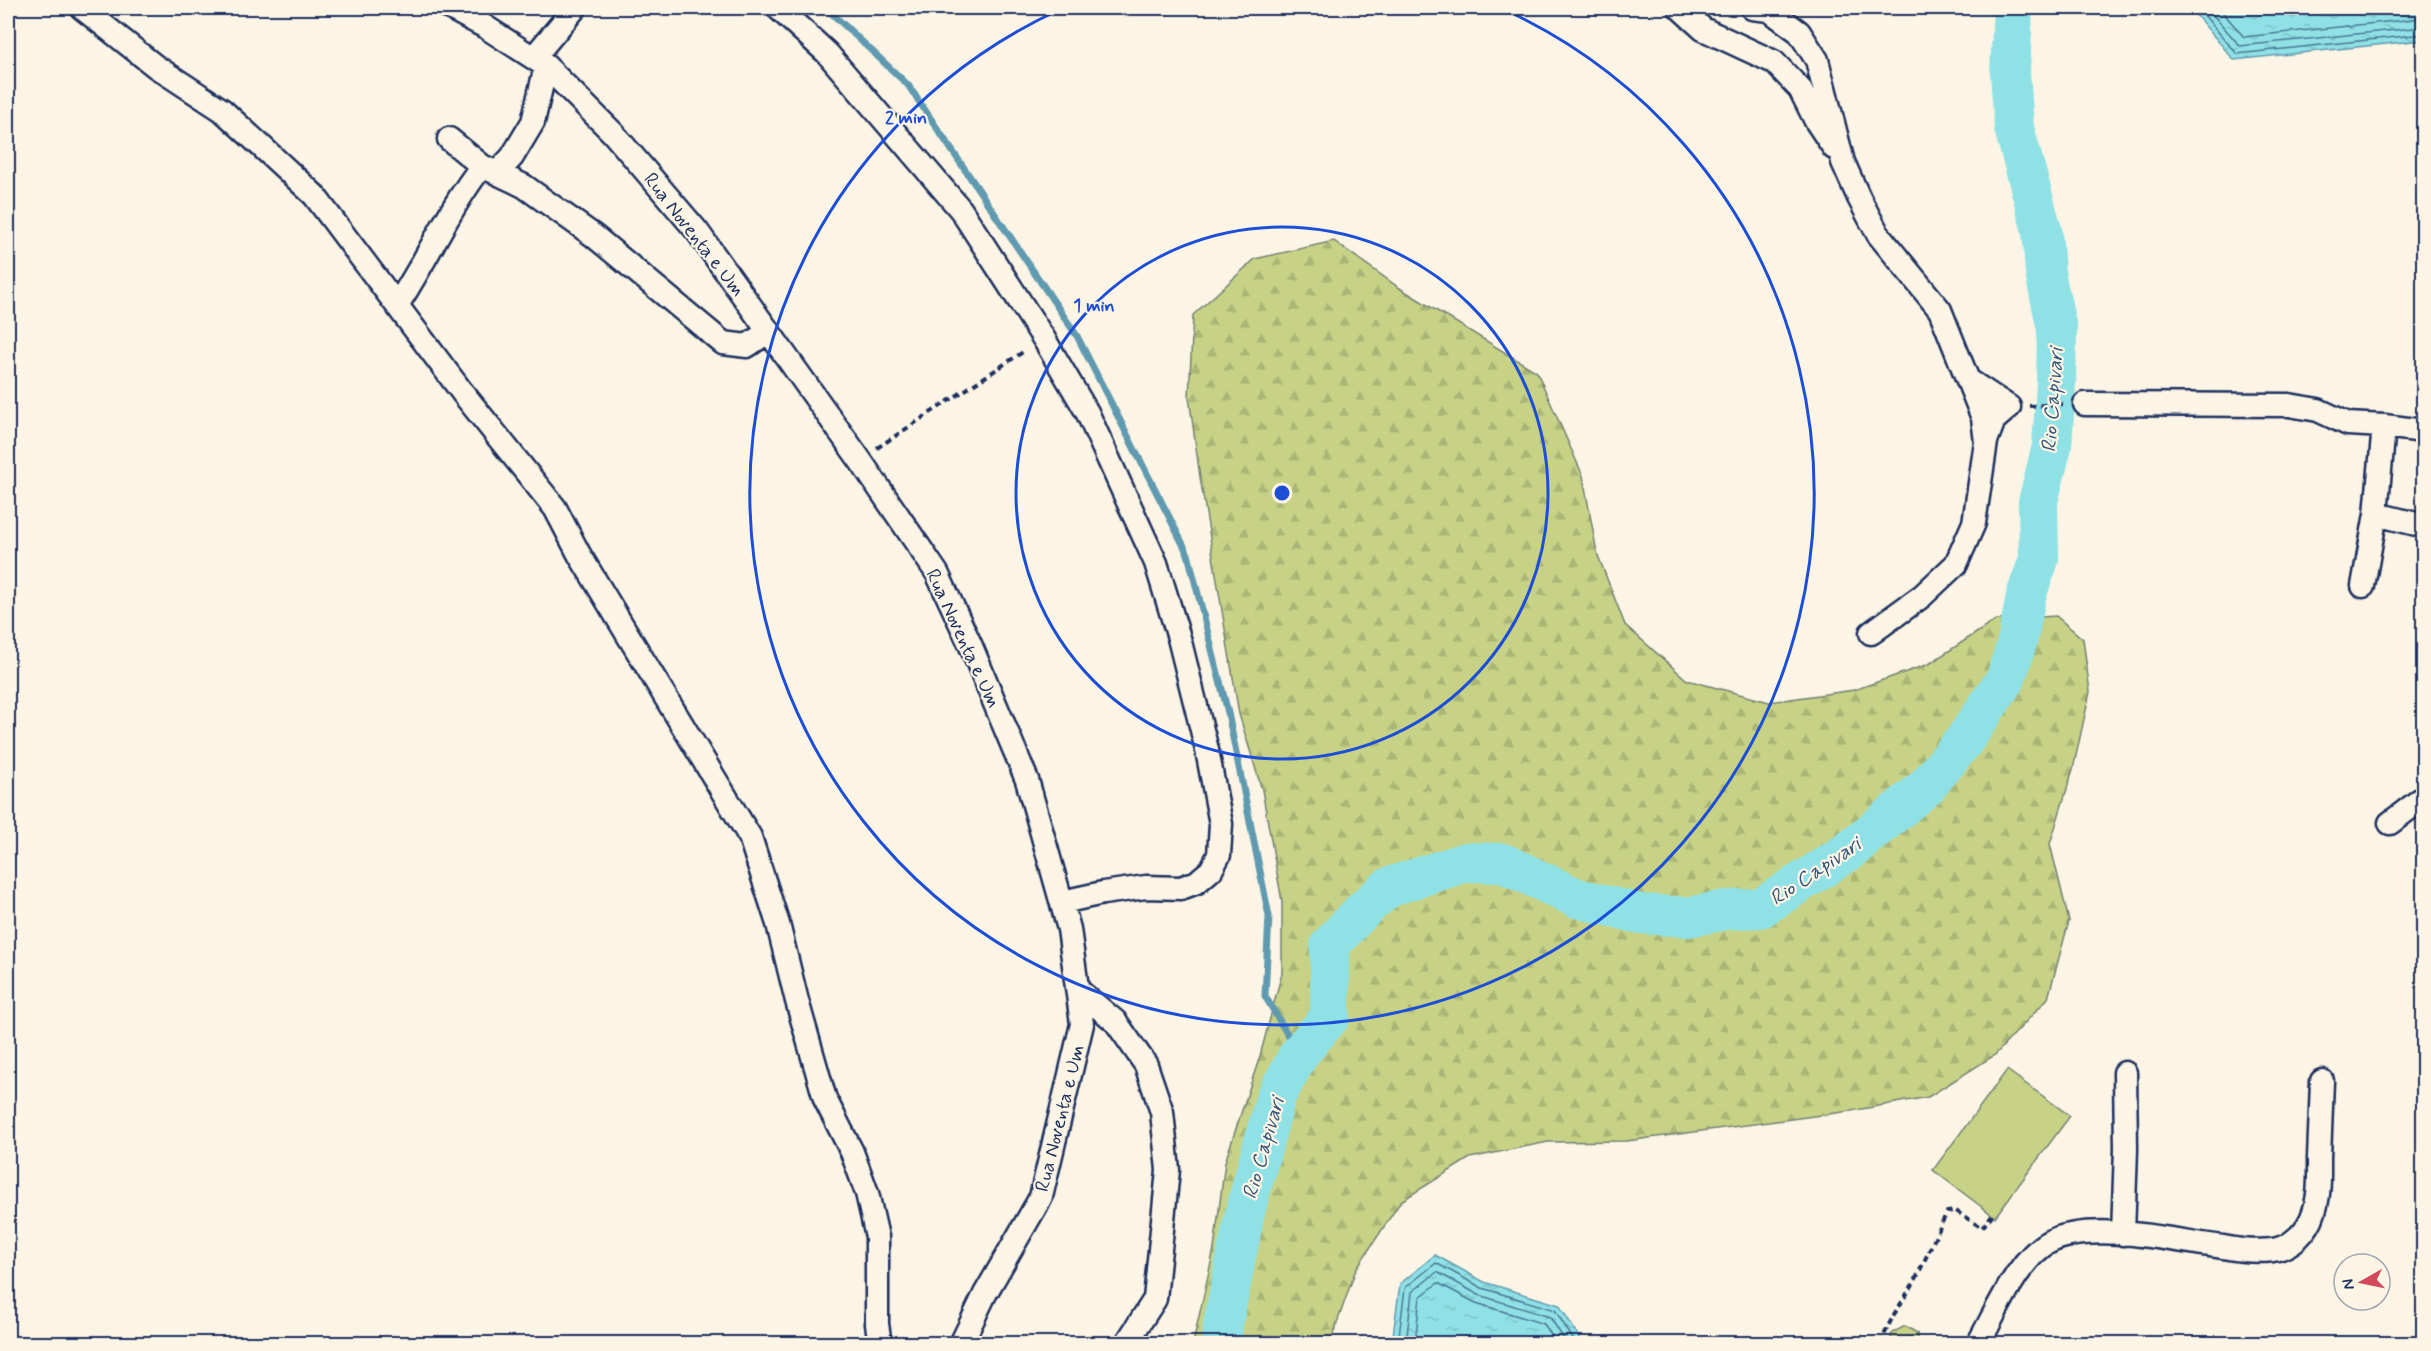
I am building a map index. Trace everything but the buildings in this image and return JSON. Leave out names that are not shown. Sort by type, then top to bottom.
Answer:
[{"type":"street","points":[[82,8],[155,66],[222,110],[314,195],[462,392],[555,508],[579,554],[750,837],[778,924],[825,1100],[852,1152],[867,1193],[877,1237],[876,1324],[880,1344]]},
{"type":"street","name":"Rua Noventa e Um","points":[[450,8],[540,62],[613,133],[690,222],[860,460],[937,573],[970,644],[1027,780],[1069,929],[1082,1023],[1041,1197],[985,1294],[961,1344]]},
{"type":"street","points":[[397,305],[469,182],[512,158],[533,122],[540,62],[575,8]]},
{"type":"street","points":[[778,8],[826,53],[961,210],[1044,339],[1087,412],[1156,563],[1179,638],[1207,750],[1221,824],[1219,855],[1211,870],[1197,882],[1181,888],[1146,887],[1062,902]]},
{"type":"street","points":[[1680,8],[1703,28],[1774,62],[1800,89],[1816,121],[1843,162],[1878,234],[1940,310],[1983,418],[1986,442]]},
{"type":"street","points":[[1752,8],[1770,10],[1799,32],[1816,60],[1843,162]]},
{"type":"street","points":[[449,139],[490,169],[524,186],[594,236],[723,343],[747,346],[769,331]]},
{"type":"street","points":[[1871,633],[1922,597],[1956,564],[1974,523],[1986,442],[1994,420],[2009,407],[1968,380]]},
{"type":"street","points":[[2085,404],[2289,405],[2318,410],[2348,424],[2424,432]]},
{"type":"street","points":[[2363,586],[2376,514],[2384,426]]},
{"type":"street","points":[[2376,514],[2424,526]]},
{"type":"street","points":[[2390,823],[2424,797]]},
{"type":"street","points":[[1077,990],[1116,1022],[1122,1030],[1146,1065],[1162,1112],[1168,1170],[1155,1299],[1126,1344]]},
{"type":"street","points":[[2123,1233],[2126,1149],[2125,1073]]},
{"type":"street","points":[[1978,1344],[2020,1270],[2050,1241],[2092,1232],[2123,1233],[2239,1250],[2272,1250],[2296,1239],[2306,1229],[2314,1213],[2318,1194],[2322,1080]]},
{"type":"path","points":[[860,460],[1044,339]]},
{"type":"path","points":[[2009,407],[2085,404]]},
{"type":"path","points":[[1880,1344],[1926,1258],[1947,1212],[1956,1211],[1982,1227],[1992,1215]]},
{"type":"green space","points":[[1334,241],[1398,287],[1537,372],[1583,476],[1597,553],[1625,625],[1687,680],[1769,702],[1854,690],[1929,664],[1996,620],[2056,616],[2083,639],[2090,692],[2073,769],[2050,844],[2069,921],[2048,998],[1995,1055],[1928,1097],[1851,1111],[1627,1141],[1548,1142],[1470,1158],[1401,1201],[1356,1269],[1330,1343],[1193,1343],[1214,1249],[1225,1162],[1260,1056],[1282,973],[1282,901],[1262,790],[1239,714],[1200,477],[1189,397],[1193,315],[1255,259]]},
{"type":"green space","points":[[2007,1070],[2070,1116],[1995,1217],[1933,1170]]},
{"type":"green space","points":[[1905,1326],[1917,1333],[1919,1343],[1890,1343],[1892,1333]]},
{"type":"water","points":[[2190,8],[2423,8],[2423,40],[2234,60]]},
{"type":"water","points":[[1435,1255],[1484,1282],[1559,1305],[1583,1343],[1392,1343],[1400,1284]]},
{"type":"waterway","points":[[826,8],[908,85],[1077,336],[1188,554],[1228,713],[1269,916],[1265,996],[1299,1054]]},
{"type":"waterway","name":"Rio Capivari","points":[[1222,1344],[1223,1324],[1245,1212],[1276,1096],[1299,1054],[1330,1017],[1330,945],[1365,908],[1389,887],[1466,862],[1503,863],[1577,898],[1640,914],[1688,917],[1726,910],[1761,908],[1849,851],[1926,787],[1966,738],[2006,678],[2018,639],[2026,596],[2039,559],[2038,502],[2052,446],[2057,329],[2045,273],[2042,230],[2014,128],[2010,72],[2013,8]]}]
